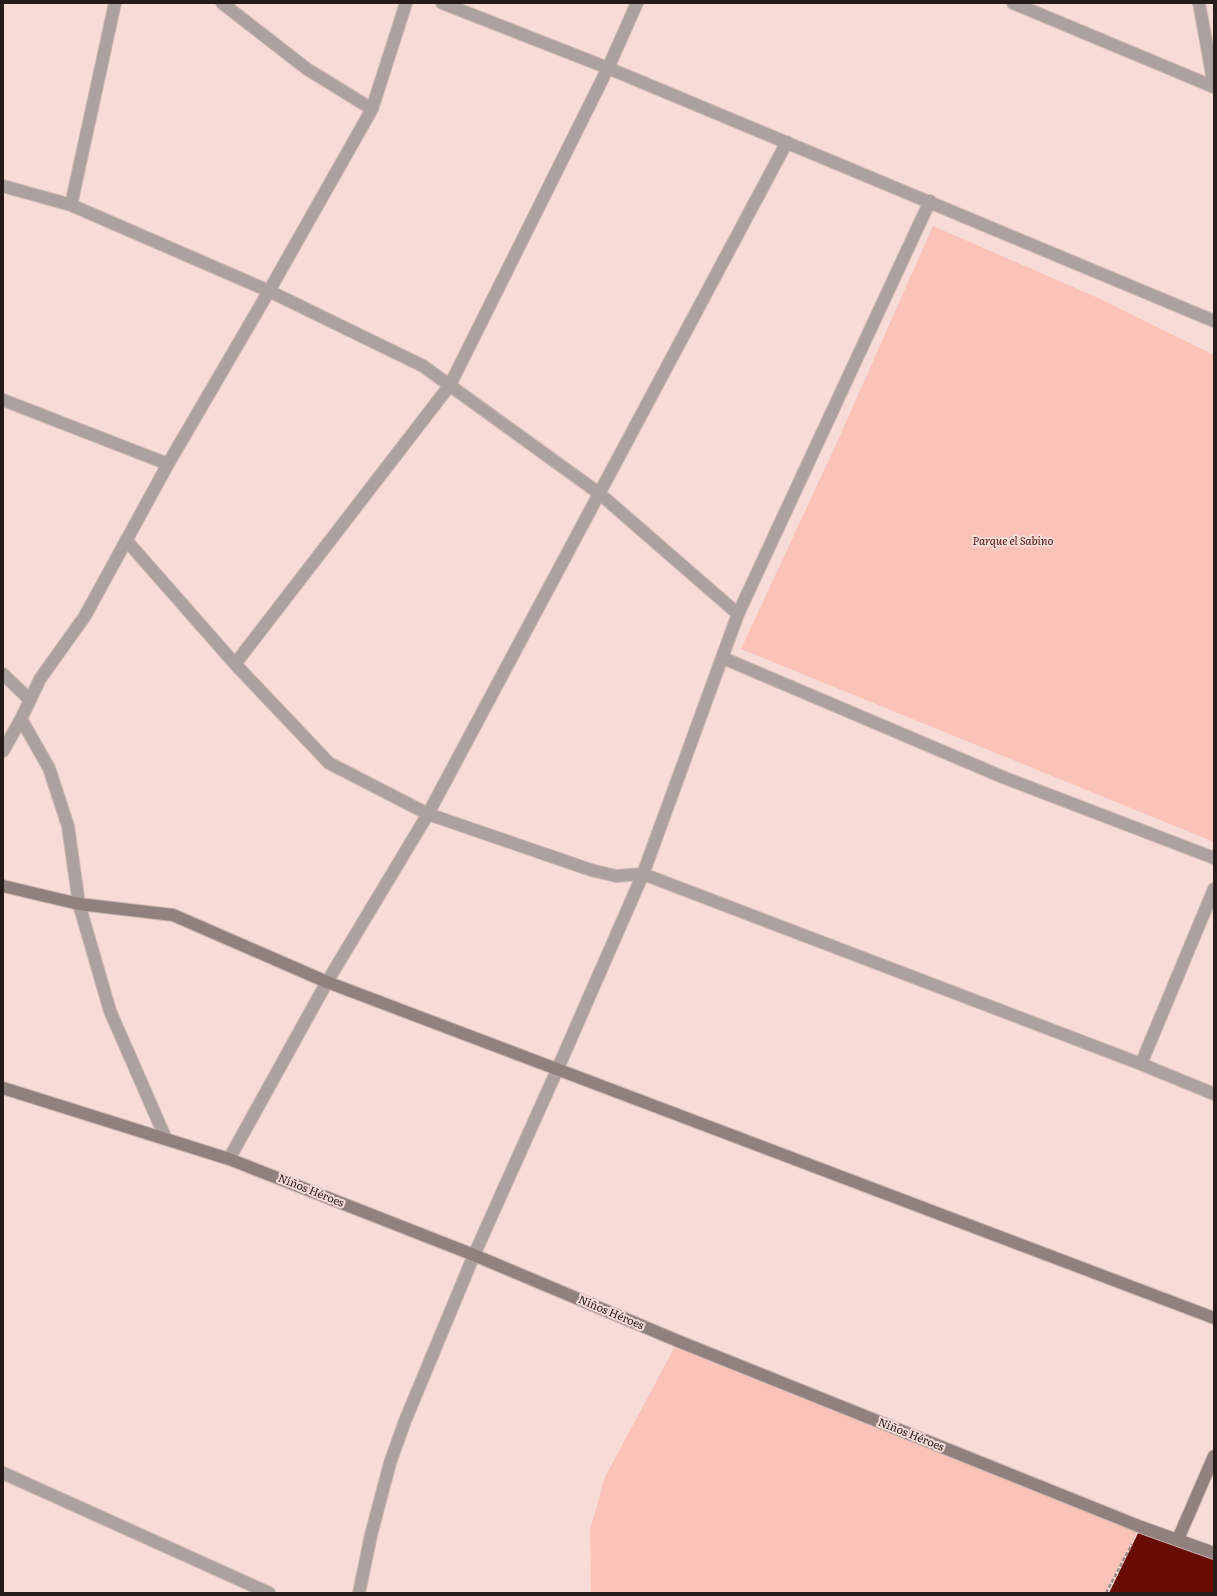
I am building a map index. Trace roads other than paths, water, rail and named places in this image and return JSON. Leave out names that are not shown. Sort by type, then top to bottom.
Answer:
[{"type":"main road","points":[[3,886],[79,904],[173,916],[326,982],[558,1068],[1214,1318]]},
{"type":"main road","name":"Niños Héroes","points":[[3,1088],[229,1159],[474,1255],[678,1341],[1141,1527],[1214,1553]]},
{"type":"main road","points":[[1178,1539],[1214,1456]]},
{"type":"street","points":[[71,206],[116,3]]},
{"type":"street","points":[[222,3],[307,69],[372,109]]},
{"type":"street","points":[[3,751],[21,719],[40,679],[85,616],[168,464],[270,291],[372,109],[406,3]]},
{"type":"street","points":[[442,3],[608,68],[930,201],[1214,321]]},
{"type":"street","points":[[235,664],[450,385],[608,68],[637,3]]},
{"type":"street","points":[[1013,3],[1214,86]]},
{"type":"street","points":[[1199,3],[1214,86]]},
{"type":"street","points":[[229,1159],[326,982],[428,814],[787,142]]},
{"type":"street","points":[[3,186],[71,206],[270,291],[423,366],[600,494],[738,614]]},
{"type":"street","points":[[360,1593],[371,1535],[390,1462],[405,1421],[474,1255],[643,874],[738,614],[930,201]]},
{"type":"street","points":[[3,400],[168,464]]},
{"type":"street","points":[[126,540],[235,664],[329,763],[428,814],[591,870],[616,876],[643,874],[1141,1064],[1214,1094]]},
{"type":"street","points":[[723,658],[1005,778],[1214,858]]},
{"type":"street","points":[[3,674],[30,700]]},
{"type":"street","points":[[21,719],[49,768],[68,826],[79,904],[110,1011],[166,1139]]},
{"type":"street","points":[[1141,1064],[1214,889]]},
{"type":"street","points":[[3,1473],[269,1593]]},
{"type":"park label","name":"Parque el Sabino","points":[[1013,542]]}]
